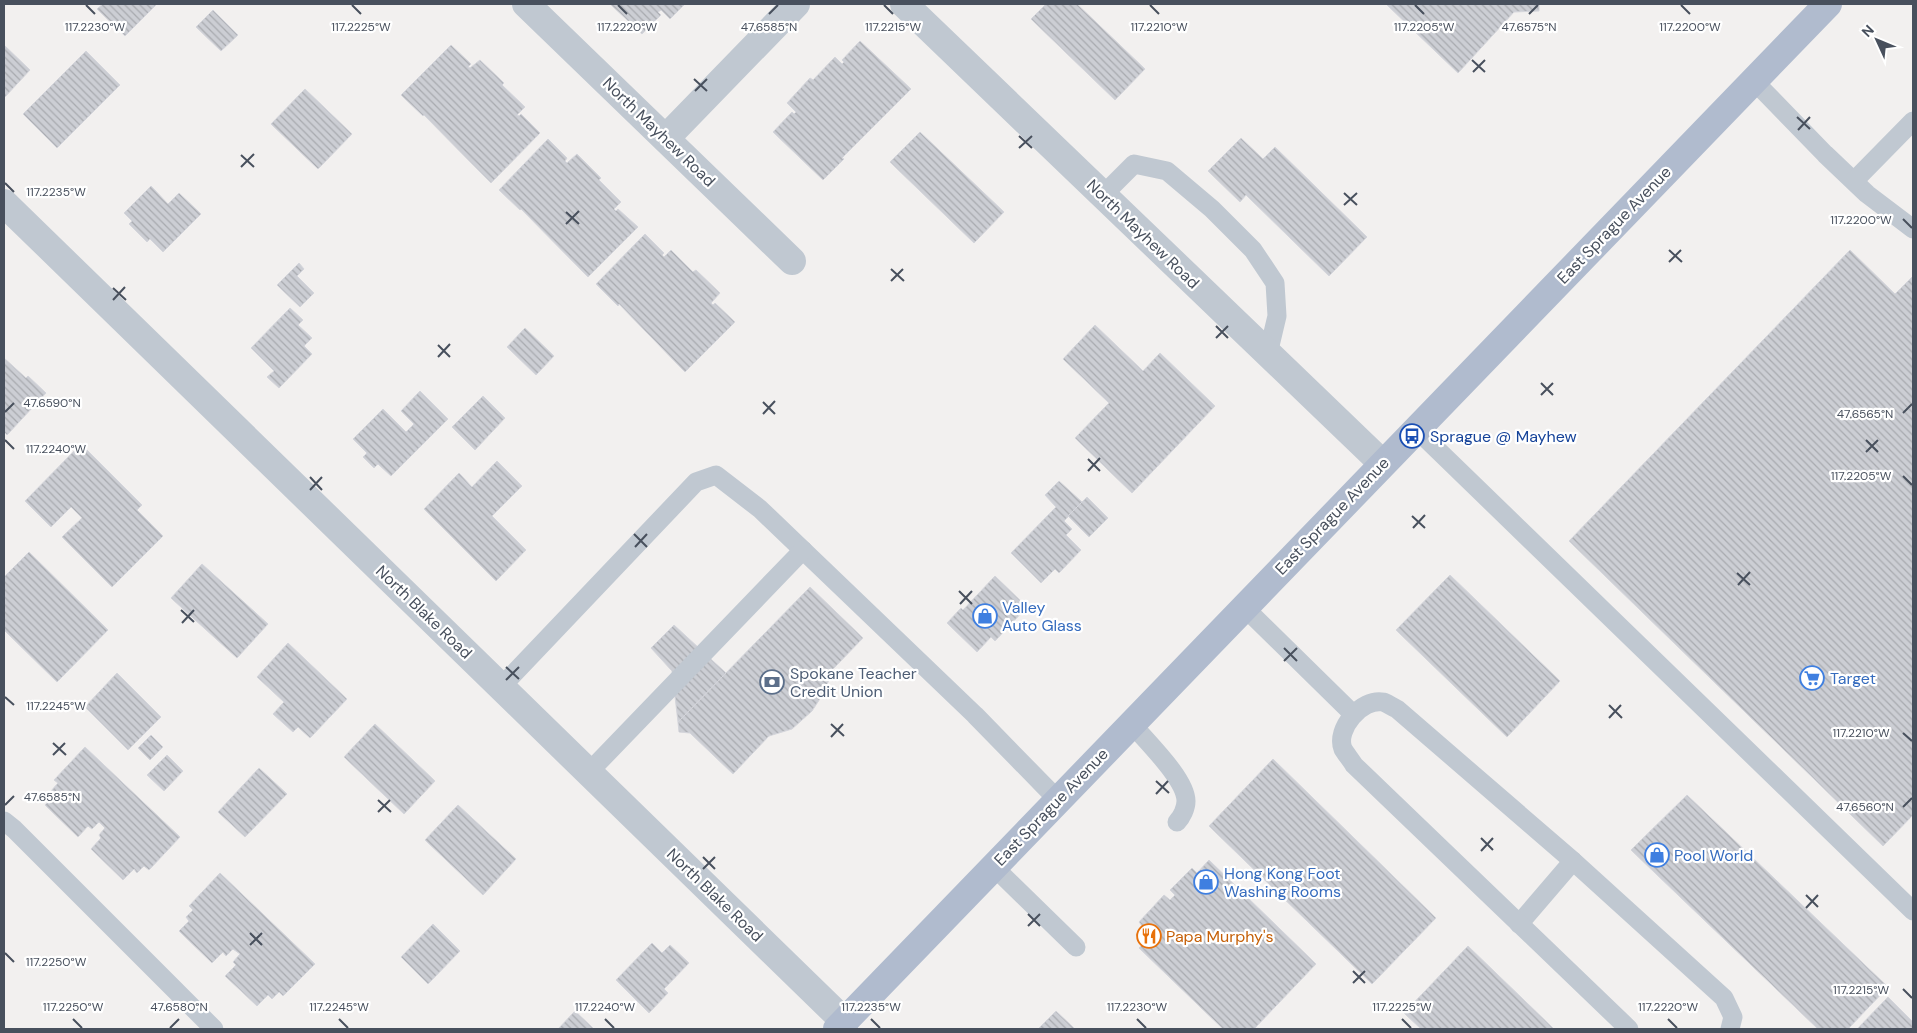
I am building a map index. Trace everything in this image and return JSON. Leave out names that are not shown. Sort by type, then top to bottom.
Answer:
[{"type":"main road","name":"East Sprague Avenue","points":[[841,1025],[1382,463],[1828,4]]},
{"type":"street","name":"North Mayhew Road","points":[[526,4],[792,261]]},
{"type":"street","points":[[666,138],[796,4]]},
{"type":"street","name":"North Mayhew Road","points":[[904,4],[1382,463]]},
{"type":"street","name":"North Blake Road","points":[[4,203],[589,772],[841,1025]]},
{"type":"lane","points":[[1754,81],[1867,194],[1913,229]]},
{"type":"lane","points":[[1854,181],[1913,121]]},
{"type":"lane","points":[[1103,195],[1134,164],[1167,171],[1212,209],[1253,250],[1275,283],[1277,316],[1268,354]]},
{"type":"lane","points":[[1416,429],[1913,911]]},
{"type":"lane","points":[[501,687],[696,482],[716,475],[760,509],[975,715],[1058,800]]},
{"type":"lane","points":[[589,772],[803,550]]},
{"type":"lane","points":[[1244,607],[1353,714]]},
{"type":"lane","points":[[1629,1029],[1354,764],[1342,747],[1344,730],[1353,714],[1366,705],[1382,702],[1397,709],[1573,861],[1724,998],[1733,1017],[1730,1029]]},
{"type":"lane","points":[[1132,724],[1180,780],[1186,800],[1184,810],[1177,822]]},
{"type":"lane","points":[[4,821],[214,1029]]},
{"type":"lane","points":[[1519,924],[1573,861]]},
{"type":"lane","points":[[994,867],[1076,947]]},
{"type":"building","points":[[103,4],[157,4],[125,36],[97,9]]},
{"type":"building","points":[[610,4],[685,4],[670,19],[661,10],[658,12],[661,15],[642,34]]},
{"type":"building","points":[[1046,4],[1077,4],[1145,69],[1115,100],[1031,19]]},
{"type":"building","points":[[1386,4],[1539,4],[1539,11],[1514,12],[1458,73]]},
{"type":"building","points":[[213,10],[238,35],[221,51],[196,27]]},
{"type":"building","points":[[860,41],[911,89],[842,158],[844,159],[823,180],[773,132],[792,112],[794,114],[796,112],[787,103],[810,78],[813,80],[835,57],[842,64],[844,62],[842,60]]},
{"type":"building","points":[[4,45],[30,70],[4,98]]},
{"type":"building","points":[[451,45],[471,64],[468,67],[470,68],[480,60],[504,83],[502,85],[525,107],[517,115],[521,114],[540,133],[491,183],[424,115],[401,95]]},
{"type":"building","points":[[86,51],[120,85],[57,148],[23,114]]},
{"type":"building","points":[[305,89],[352,134],[318,169],[271,124]]},
{"type":"building","points":[[920,132],[1004,212],[974,243],[890,162]]},
{"type":"building","points":[[1241,138],[1263,159],[1275,147],[1367,237],[1329,276],[1246,195],[1240,202],[1208,171]]},
{"type":"building","points":[[548,139],[567,158],[565,161],[567,163],[577,154],[621,202],[614,209],[616,211],[618,209],[638,227],[588,277],[521,209],[499,190]]},
{"type":"building","points":[[151,186],[168,204],[179,193],[201,214],[163,252],[150,239],[147,242],[129,224],[132,221],[124,213]]},
{"type":"building","points":[[645,234],[664,253],[662,255],[664,257],[671,250],[693,272],[696,270],[720,293],[711,303],[713,305],[715,303],[735,322],[685,372],[619,304],[618,306],[596,284]]},
{"type":"building","name":"Target","points":[[1850,250],[1895,294],[1913,276],[1913,815],[1883,846],[1569,541]]},
{"type":"building","points":[[299,263],[304,269],[297,276],[314,293],[300,307],[277,285]]},
{"type":"building","points":[[290,308],[303,320],[298,325],[312,338],[304,346],[312,354],[279,388],[267,377],[274,371],[251,348]]},
{"type":"building","points":[[1095,325],[1143,371],[1160,353],[1215,406],[1132,493],[1075,438],[1109,403],[1063,359]]},
{"type":"building","points":[[525,328],[554,356],[536,375],[507,347]]},
{"type":"building","points":[[4,358],[26,378],[28,376],[46,393],[7,435],[4,432]]},
{"type":"building","points":[[420,391],[448,419],[391,476],[378,464],[374,468],[363,457],[367,453],[353,439],[383,409],[406,432],[414,424],[401,411]]},
{"type":"building","points":[[483,396],[505,418],[475,450],[452,427]]},
{"type":"building","points":[[81,444],[142,505],[137,510],[163,536],[112,587],[62,537],[82,518],[71,507],[51,527],[25,501]]},
{"type":"building","points":[[497,461],[522,486],[492,516],[526,550],[496,581],[424,509],[459,473],[472,487]]},
{"type":"building","points":[[1059,481],[1082,502],[1064,521],[1072,529],[1066,535],[1081,550],[1059,573],[1055,569],[1041,583],[1011,553],[1056,507],[1045,495]]},
{"type":"building","points":[[1087,497],[1108,518],[1089,537],[1068,516]]},
{"type":"building","points":[[29,552],[108,630],[57,682],[4,630],[4,577]]},
{"type":"building","points":[[202,564],[268,624],[237,658],[171,598]]},
{"type":"building","points":[[1450,575],[1560,681],[1507,737],[1396,630]]},
{"type":"building","name":"Valley Auto Glass","points":[[995,576],[1027,607],[995,641],[991,637],[977,652],[947,623],[961,608],[963,610]]},
{"type":"building","name":"Spokane Teacher Credit Union","points":[[810,587],[863,638],[832,670],[825,691],[812,711],[792,729],[769,736],[733,774],[690,733],[679,732],[678,722]]},
{"type":"building","points":[[674,625],[726,673],[678,722],[672,671],[651,648]]},
{"type":"building","points":[[288,643],[347,699],[310,738],[298,727],[293,732],[273,714],[284,702],[257,677]]},
{"type":"building","points":[[117,673],[161,717],[128,750],[85,707]]},
{"type":"building","points":[[375,724],[435,781],[404,814],[344,757]]},
{"type":"building","points":[[151,735],[163,747],[150,760],[138,748]]},
{"type":"building","points":[[85,747],[180,837],[149,870],[144,866],[137,873],[134,869],[123,880],[91,849],[101,838],[99,835],[105,828],[99,822],[92,829],[88,826],[78,837],[45,805],[55,794],[51,791],[58,783],[54,780]]},
{"type":"building","points":[[167,755],[183,771],[164,791],[147,775]]},
{"type":"building","points":[[1273,759],[1436,918],[1372,984],[1209,826]]},
{"type":"building","points":[[259,768],[287,794],[245,837],[218,812]]},
{"type":"building","points":[[1687,795],[1888,987],[1848,1029],[1818,1029],[1631,850]]},
{"type":"building","points":[[458,805],[516,859],[483,895],[425,840]]},
{"type":"building","points":[[1209,860],[1316,964],[1254,1029],[1223,1029],[1139,948],[1144,943],[1136,935],[1143,927],[1139,922],[1164,895],[1170,900],[1175,895],[1170,890],[1192,868],[1197,873]]},
{"type":"building","points":[[220,873],[315,964],[283,996],[279,992],[272,999],[268,995],[257,1006],[225,976],[236,965],[233,962],[240,954],[233,949],[226,956],[223,952],[212,963],[179,931],[189,921],[186,917],[193,910],[189,906]]},
{"type":"building","points":[[433,924],[460,951],[428,984],[401,957]]},
{"type":"building","points":[[652,943],[662,953],[670,945],[689,963],[664,989],[668,993],[649,1013],[616,980]]},
{"type":"building","points":[[1468,946],[1554,1029],[1421,1029],[1404,1013]]},
{"type":"building","points":[[1888,997],[1913,1022],[1913,1029],[1857,1029]]},
{"type":"building","points":[[575,1011],[594,1029],[558,1029]]},
{"type":"building","points":[[1056,1011],[1075,1029],[1038,1029]]},
{"type":"place","name":"Sprague @ Mayhew","points":[[1412,436]]},
{"type":"place","name":"Valley Auto Glass","points":[[985,616]]},
{"type":"place","name":"Target","points":[[1812,678]]},
{"type":"place","name":"Spokane Teacher Credit Union","points":[[772,682]]},
{"type":"place","name":"Pool World","points":[[1657,855]]},
{"type":"place","name":"Hong Kong Foot Washing Rooms","points":[[1206,882]]},
{"type":"place","name":"Papa Murphy's","points":[[1149,936]]}]
